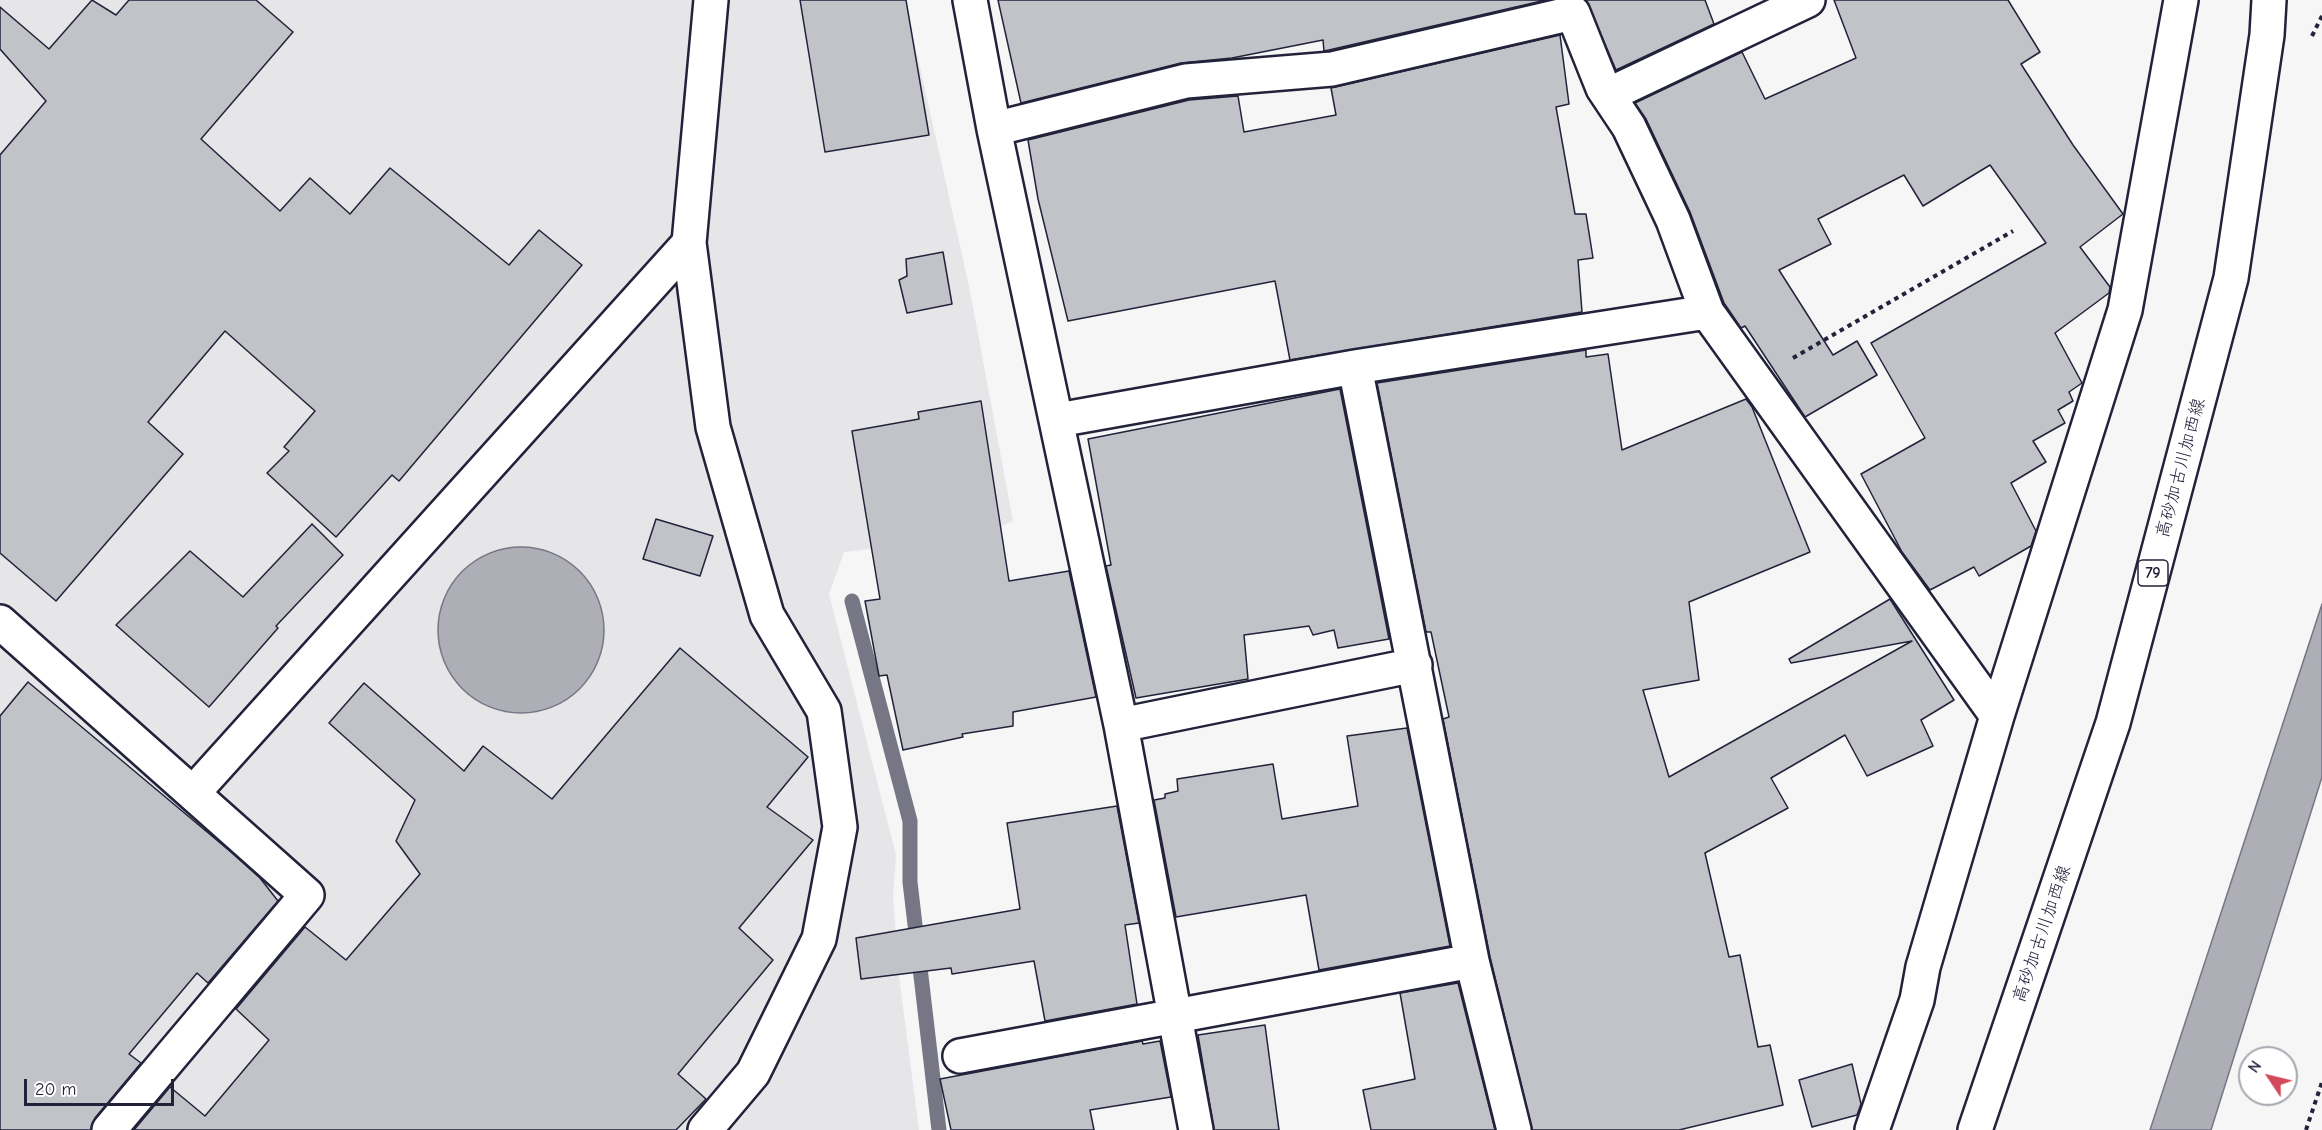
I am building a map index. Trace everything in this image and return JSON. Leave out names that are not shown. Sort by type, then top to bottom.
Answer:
[{"type":"street","points":[[705,1130],[753,1073],[819,939],[840,826],[824,711],[767,615],[713,427],[689,243],[711,0]]},
{"type":"street","points":[[970,0],[994,129],[1058,420],[1121,725],[1196,1130]]},
{"type":"street","points":[[1608,95],[1808,0]]},
{"type":"street","points":[[1872,1130],[1917,1000],[1923,967],[1997,716],[2126,310],[2181,0]]},
{"type":"street","name":"高砂加古川加西線","points":[[1975,1130],[2113,723],[2231,278],[2267,35],[2269,0]]},
{"type":"street","points":[[994,129],[1186,81],[1332,69],[1573,6],[1608,95],[1629,127],[1673,220],[1707,312],[1997,716]]},
{"type":"street","points":[[193,794],[689,243]]},
{"type":"street","points":[[1058,420],[1355,367],[1707,312]]},
{"type":"street","points":[[1355,367],[1472,961],[1514,1130]]},
{"type":"street","points":[[0,622],[307,895],[110,1130]]},
{"type":"street","points":[[1121,725],[1415,665]]},
{"type":"street","points":[[960,1056],[1175,1018],[1472,961]]},
{"type":"path","points":[[1755,379],[2013,231]]},
{"type":"path","points":[[2306,1130],[2322,1082]]},
{"type":"shaded area","points":[[0,0],[905,0],[969,286],[1013,521],[978,536],[844,552],[829,594],[896,855],[893,898],[899,976],[919,1130],[0,1130]]},
{"type":"shaded area","points":[[521,547],[553,553],[580,571],[598,598],[604,630],[598,662],[580,689],[553,707],[521,713],[489,707],[462,689],[444,662],[438,630],[444,598],[462,571],[489,553]]},
{"type":"shaded area","points":[[2322,604],[2322,777],[2211,1130],[2150,1130]]},
{"type":"building","points":[[92,0],[116,15],[129,0],[256,0],[293,32],[201,139],[280,211],[310,178],[350,214],[390,168],[509,265],[539,230],[582,265],[399,481],[392,475],[336,537],[267,473],[289,451],[284,447],[315,411],[225,331],[148,422],[183,454],[56,601],[0,553],[0,155],[46,101],[0,49],[0,7],[49,49]]},
{"type":"building","points":[[800,0],[906,0],[929,135],[825,152]]},
{"type":"building","points":[[998,0],[1546,0],[1324,51],[1323,40],[1232,58],[1181,63],[1021,103]]},
{"type":"building","points":[[1586,0],[1705,0],[1714,24],[1616,70]]},
{"type":"building","points":[[1834,0],[2008,0],[2040,52],[2021,64],[2073,145],[2123,214],[2080,247],[2110,287],[2109,293],[2055,333],[2082,383],[2069,392],[2073,401],[2058,410],[2065,423],[2033,441],[2046,462],[2011,483],[2036,531],[2031,546],[1979,576],[1974,567],[1930,590],[1902,552],[1861,474],[1925,438],[1871,343],[2046,243],[1990,165],[1923,206],[1904,175],[1818,219],[1831,244],[1779,270],[1833,355],[1857,341],[1877,375],[1805,417],[1745,326],[1741,328],[1724,303],[1690,212],[1646,119],[1635,103],[1742,52],[1765,99],[1856,58]]},
{"type":"building","points":[[1560,35],[1569,104],[1556,107],[1575,214],[1586,214],[1593,258],[1578,260],[1582,312],[1290,360],[1275,281],[1068,321],[1038,199],[1028,140],[1189,100],[1238,96],[1244,132],[1336,115],[1331,88]]},
{"type":"building","points":[[943,252],[952,304],[907,313],[899,280],[907,276],[906,259]]},
{"type":"building","points":[[1586,350],[1586,357],[1608,354],[1622,450],[1746,399],[1752,407],[1810,552],[1689,602],[1699,680],[1643,690],[1669,777],[1912,641],[1791,663],[1789,659],[1890,599],[1954,700],[1921,720],[1933,746],[1867,776],[1845,735],[1771,778],[1788,808],[1705,853],[1729,957],[1740,955],[1758,1047],[1770,1045],[1783,1105],[1679,1130],[1532,1130],[1490,957],[1443,719],[1449,717],[1431,632],[1426,632],[1377,383]]},
{"type":"building","points":[[1340,389],[1389,639],[1338,648],[1334,630],[1313,635],[1309,626],[1244,635],[1248,679],[1136,698],[1106,566],[1111,565],[1088,439]]},
{"type":"building","points":[[981,401],[1009,581],[1069,571],[1096,697],[1013,712],[1013,726],[962,734],[963,737],[903,750],[887,675],[879,676],[865,601],[880,599],[852,431],[919,419],[918,412]]},
{"type":"building","points":[[656,519],[713,536],[700,576],[643,559]]},
{"type":"building","points":[[312,524],[343,555],[276,626],[278,628],[209,707],[116,625],[190,551],[243,597]]},
{"type":"building","points":[[680,648],[808,757],[767,807],[813,840],[739,928],[773,960],[678,1074],[706,1099],[676,1130],[134,1130],[170,1087],[205,1116],[269,1040],[236,1009],[305,927],[346,960],[420,874],[396,841],[415,800],[329,723],[364,683],[464,771],[483,746],[552,799]]},
{"type":"building","points":[[28,682],[231,852],[260,878],[278,901],[208,983],[197,973],[129,1054],[141,1063],[95,1118],[91,1130],[0,1130],[0,716]]},
{"type":"building","points":[[1407,728],[1450,946],[1319,970],[1306,895],[1176,917],[1154,800],[1165,798],[1165,794],[1178,791],[1177,779],[1273,764],[1282,819],[1358,806],[1347,736]]},
{"type":"building","points":[[1117,806],[1139,923],[1125,925],[1137,1004],[1045,1021],[1034,961],[952,974],[951,968],[861,979],[856,938],[1020,909],[1007,823]]},
{"type":"building","points":[[1458,983],[1495,1130],[1371,1130],[1363,1090],[1415,1079],[1400,993]]},
{"type":"building","points":[[1265,1025],[1279,1130],[1214,1130],[1198,1035]]},
{"type":"building","points":[[1142,1041],[1143,1044],[1160,1041],[1171,1097],[1090,1110],[1094,1130],[951,1130],[940,1079]]},
{"type":"building","points":[[1852,1064],[1861,1104],[1857,1115],[1812,1127],[1799,1080]]},
{"type":"waterway","points":[[852,601],[910,821],[910,882],[939,1130]]}]
